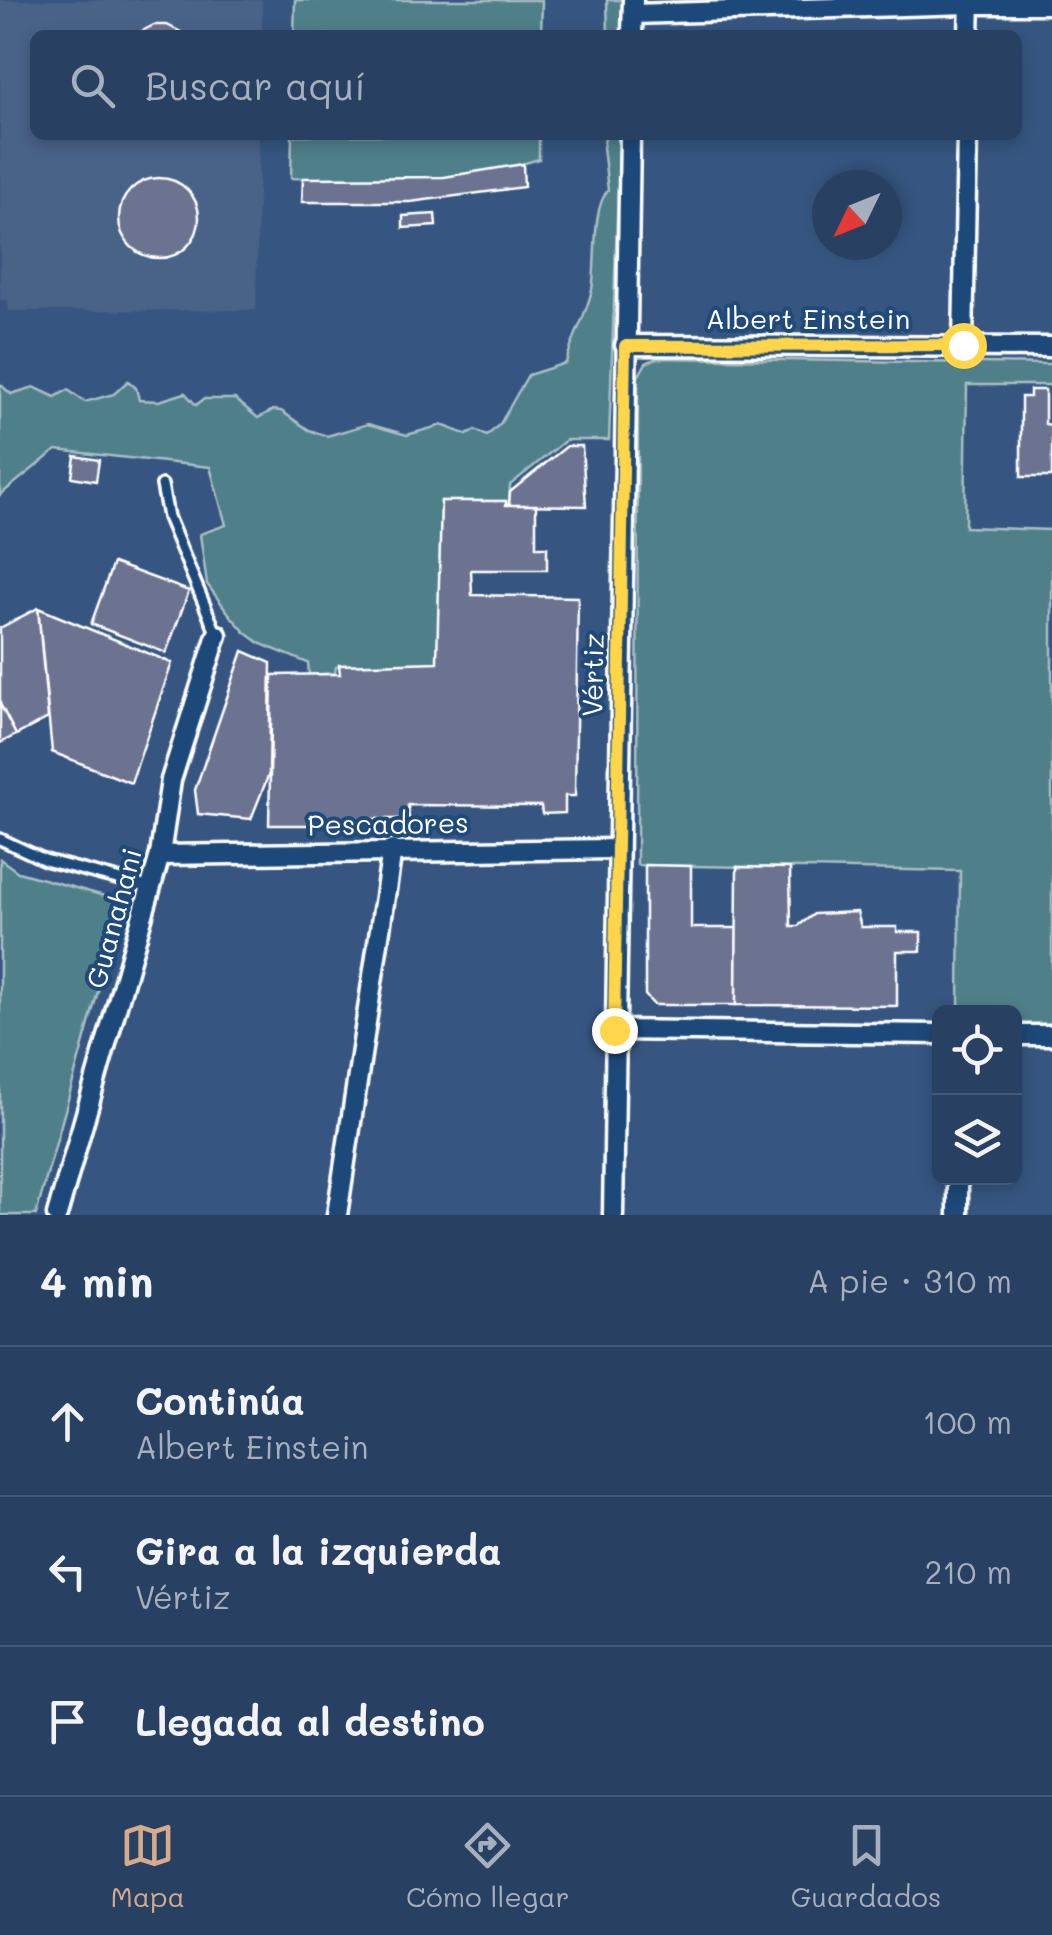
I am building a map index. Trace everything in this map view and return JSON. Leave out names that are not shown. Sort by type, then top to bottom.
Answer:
[{"type":"street","points":[[969,30],[970,2]]},
{"type":"street","points":[[633,7],[1052,4]]},
{"type":"street","name":"Vértiz","points":[[612,1215],[630,140]]},
{"type":"street","points":[[963,345],[967,140]]},
{"type":"street","name":"Albert Einstein","points":[[625,346],[1052,347]]},
{"type":"street","name":"Guanahani","points":[[57,1215],[160,855],[170,780],[217,636]]},
{"type":"street","name":"Pescadores","points":[[160,855],[617,849]]},
{"type":"street","points":[[337,1215],[392,850]]},
{"type":"street","points":[[614,1030],[932,1034]]},
{"type":"street","points":[[1022,1035],[1052,1035]]},
{"type":"street","points":[[958,1185],[958,1215]]},
{"type":"lane","points":[[162,486],[173,531],[217,636]]},
{"type":"lane","points":[[0,839],[46,860],[151,888]]},
{"type":"shaded area","points":[[0,0],[262,0],[262,30],[30,30],[30,140],[259,140],[256,310],[9,311],[8,300],[0,300]]},
{"type":"green space","points":[[295,0],[542,0],[541,30],[294,30]]},
{"type":"green space","points":[[607,0],[624,0],[623,30],[608,30]]},
{"type":"green space","points":[[292,140],[539,140],[539,159],[478,173],[385,180],[291,178]]},
{"type":"green space","points":[[605,140],[620,140],[609,440],[566,440],[510,485],[509,505],[505,501],[441,501],[438,663],[336,667],[335,673],[309,675],[308,663],[261,644],[245,632],[207,584],[200,534],[226,525],[210,467],[56,450],[0,495],[0,384],[11,394],[34,387],[55,397],[68,390],[85,402],[114,394],[128,381],[136,388],[139,400],[159,401],[185,393],[196,405],[204,399],[235,399],[258,418],[273,410],[281,411],[309,430],[327,436],[368,424],[407,435],[442,425],[467,435],[475,430],[487,436],[500,424],[528,375],[566,363],[592,289],[599,210],[608,190]]},
{"type":"green space","points":[[657,358],[1052,364],[1052,385],[967,385],[965,527],[1052,530],[1052,1026],[1022,1025],[1022,1005],[959,1005],[960,871],[637,865],[638,377],[646,363]]},
{"type":"green space","points":[[0,859],[18,872],[123,901],[36,1215],[0,1215]]},
{"type":"building","points":[[167,25],[177,30],[144,30]]},
{"type":"building","points":[[523,164],[524,187],[410,202],[302,202],[303,178],[444,177]]},
{"type":"building","points":[[159,178],[174,181],[187,190],[196,203],[196,233],[187,246],[174,255],[159,258],[144,255],[131,246],[122,233],[119,218],[122,203],[131,190],[144,181]]},
{"type":"building","points":[[435,214],[436,226],[403,228],[403,216]]},
{"type":"building","points":[[1030,390],[1045,390],[1045,424],[1052,425],[1052,477],[1021,477],[1021,397],[1030,397]]},
{"type":"building","points":[[567,446],[582,446],[586,506],[509,505],[510,492]]},
{"type":"building","points":[[75,456],[99,460],[96,481],[72,477]]},
{"type":"building","points":[[441,501],[536,505],[536,547],[547,547],[547,570],[471,570],[472,595],[578,597],[575,796],[565,796],[565,813],[542,814],[541,806],[408,805],[409,819],[269,825],[272,675],[340,674],[339,665],[437,662]]},
{"type":"building","points":[[113,563],[189,591],[166,653],[91,624]]},
{"type":"building","points":[[38,608],[172,663],[131,783],[52,752]]},
{"type":"building","points":[[38,608],[48,718],[16,735],[0,704],[0,628]]},
{"type":"building","points":[[243,651],[271,663],[269,774],[251,819],[198,814],[195,790]]},
{"type":"building","points":[[0,704],[16,735],[0,743]]},
{"type":"building","points":[[645,865],[691,866],[691,928],[737,928],[736,1005],[654,1005],[645,995]]},
{"type":"building","points":[[737,867],[790,868],[791,926],[798,926],[814,914],[857,912],[861,927],[921,932],[921,951],[897,951],[897,1006],[736,1005]]},
{"type":"route","points":[[614,1030],[625,346],[963,345]]}]
